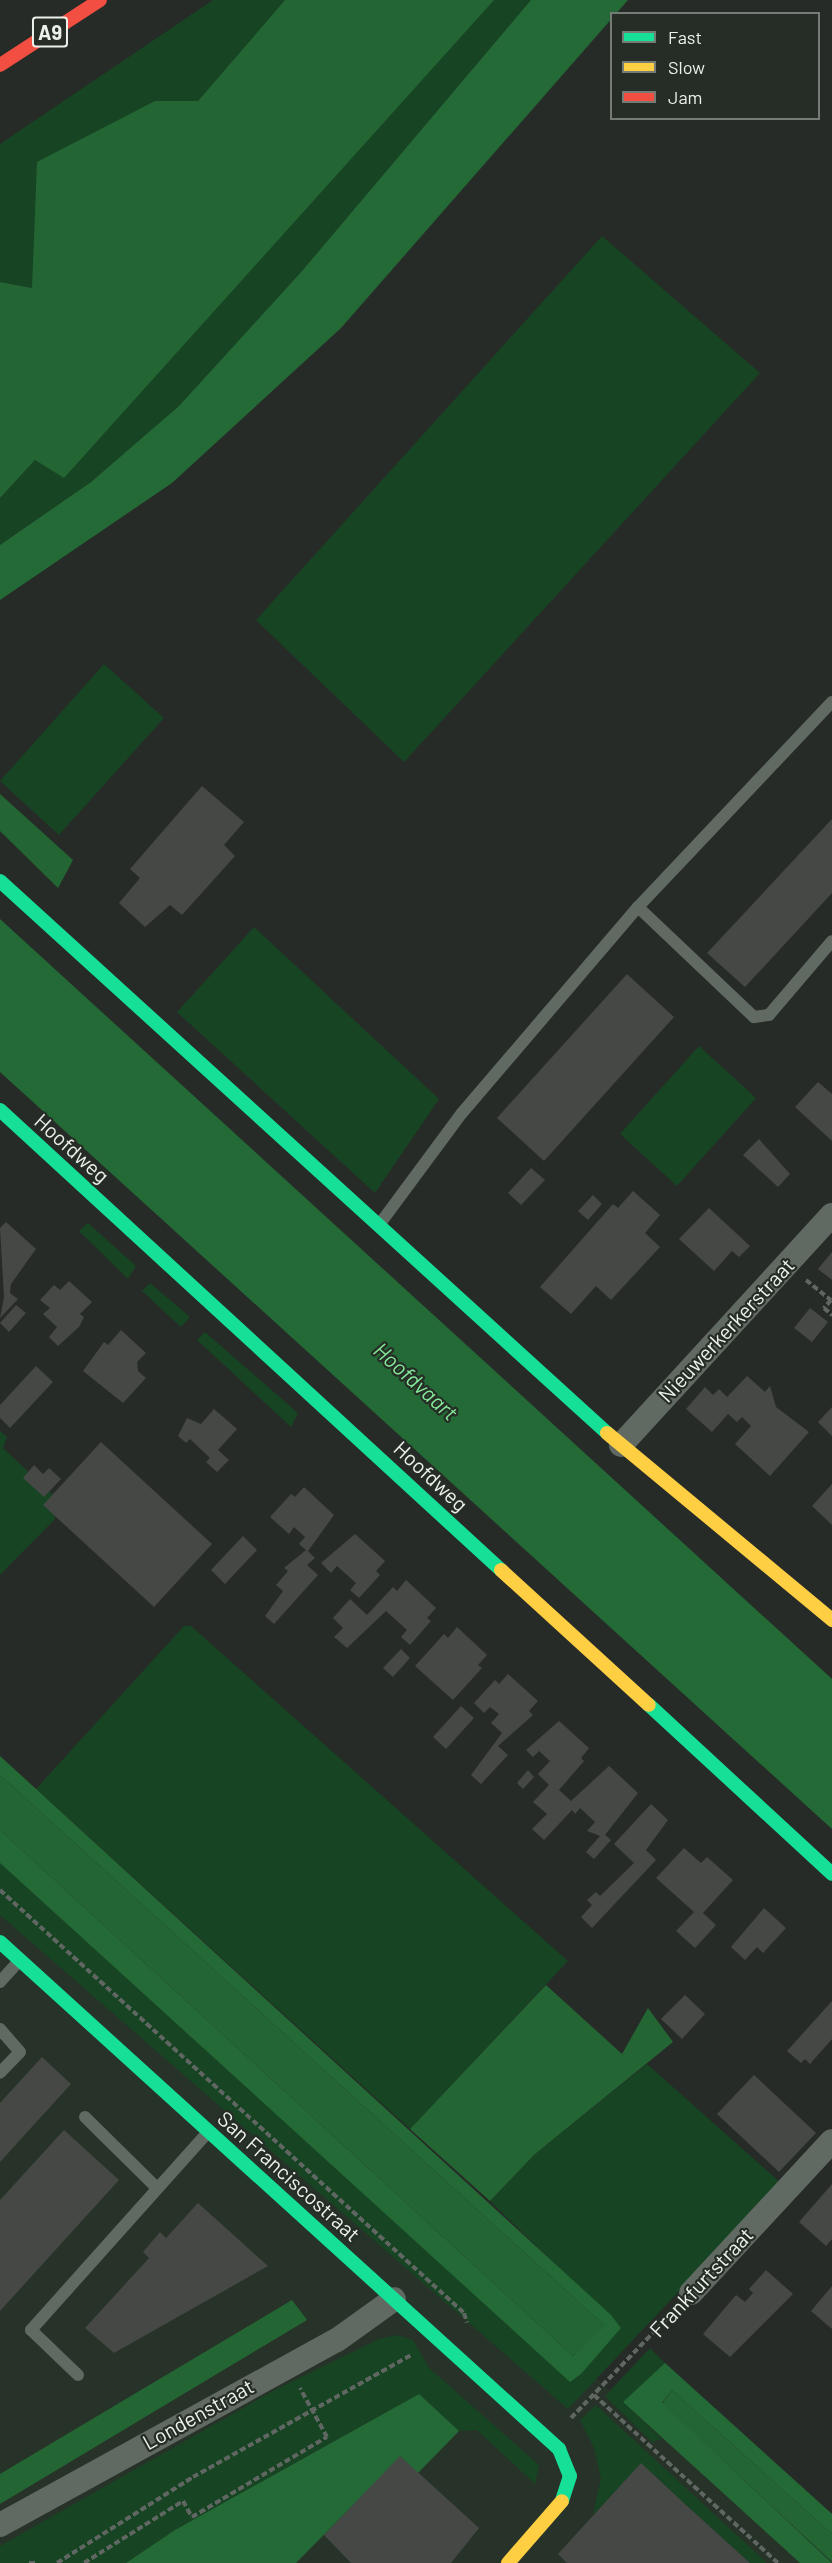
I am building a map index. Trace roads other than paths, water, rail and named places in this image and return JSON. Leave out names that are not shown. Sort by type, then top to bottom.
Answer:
[{"type":"main road","name":"A9","points":[[0,65],[100,0]]},
{"type":"main road","points":[[0,881],[621,1445],[832,1620]]},
{"type":"main road","name":"Hoofdweg","points":[[0,1110],[832,1874]]},
{"type":"main road","name":"San Franciscostraat","points":[[0,1942],[550,2440],[566,2462],[568,2486],[560,2508],[508,2563]]},
{"type":"street","name":"Nieuwerkerkerstraat","points":[[621,1445],[832,1215]]},
{"type":"street","name":"Frankfurtstraat","points":[[691,2293],[832,2141]]},
{"type":"street","name":"Londenstraat","points":[[0,2525],[337,2340],[394,2299]]},
{"type":"lane","points":[[378,1226],[462,1113],[638,907],[832,702]]},
{"type":"lane","points":[[638,907],[754,1017],[769,1015],[832,941]]},
{"type":"lane","points":[[0,1982],[20,1960]]},
{"type":"lane","points":[[0,2029],[20,2052],[0,2073]]},
{"type":"lane","points":[[85,2117],[157,2188]]},
{"type":"lane","points":[[78,2375],[31,2330],[209,2131]]},
{"type":"water","points":[[531,0],[628,0],[618,12],[610,12],[610,21],[341,328],[172,483],[0,600],[0,545],[91,482],[179,406],[302,271]]},
{"type":"water","name":"Hoofdvaart","points":[[0,919],[832,1679],[832,1829],[0,1072]]},
{"type":"water","points":[[0,1756],[611,2315],[621,2328],[581,2374],[570,2382],[0,1863],[0,1830],[573,2356],[604,2325],[0,1775]]},
{"type":"water","points":[[665,2363],[832,2514],[832,2534],[672,2390],[662,2403],[832,2563],[800,2563],[623,2402]]},
{"type":"water","points":[[419,2394],[459,2431],[416,2475],[399,2459],[296,2563],[126,2563],[175,2530]]}]
